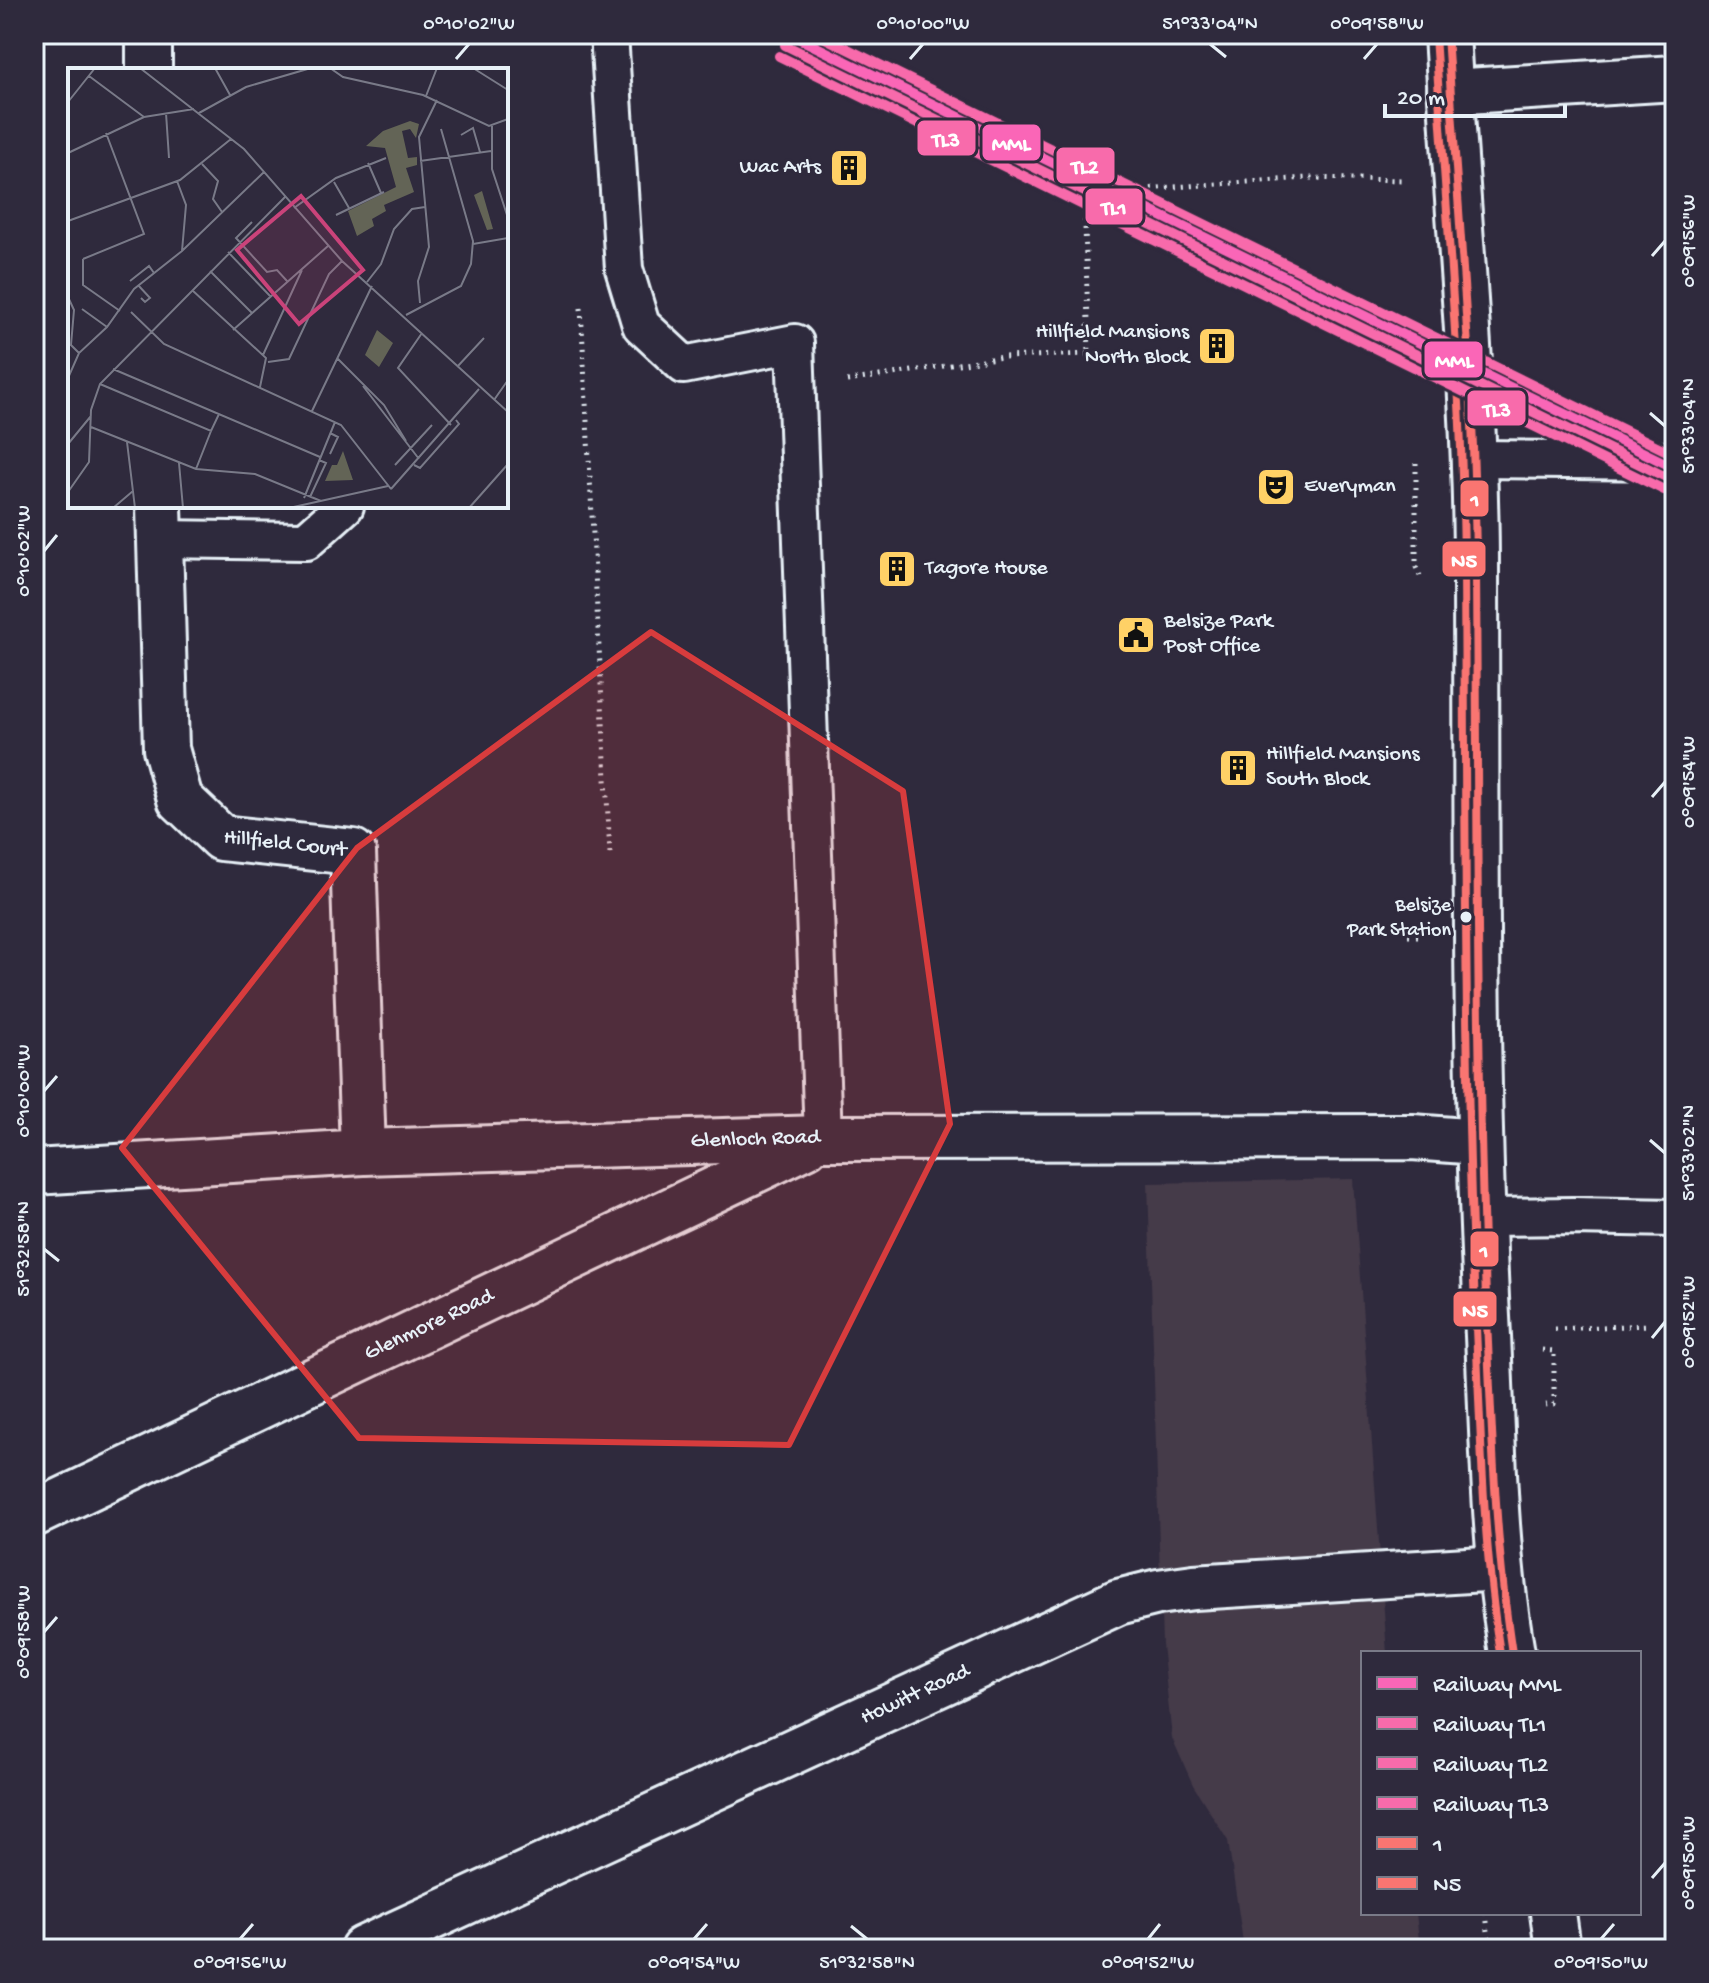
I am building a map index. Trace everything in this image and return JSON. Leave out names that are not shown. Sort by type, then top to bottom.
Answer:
[{"type":"street","points":[[149,34],[149,68]]},
{"type":"street","points":[[1447,34],[1474,459],[1481,1217],[1500,1568],[1512,1651]]},
{"type":"street","points":[[1450,92],[1675,78]]},
{"type":"street","name":"Hillfield Court","points":[[159,523],[166,749],[180,799],[221,838],[353,852],[363,1152]]},
{"type":"street","name":"Glenloch Road","points":[[34,1172],[363,1152],[823,1138],[1412,1137],[1479,1142]]},
{"type":"street","name":"Glenmore Road","points":[[34,1514],[823,1138]]},
{"type":"street","name":"Howitt Road","points":[[363,1949],[1118,1602],[1194,1587],[1500,1568]]},
{"type":"street","points":[[1553,1915],[1558,1949]]},
{"type":"lane","points":[[609,34],[624,269],[641,325],[684,365],[795,343],[823,1138]]},
{"type":"lane","points":[[1474,459],[1675,461]]},
{"type":"lane","points":[[159,523],[306,541],[343,508]]},
{"type":"lane","points":[[1481,1217],[1675,1218]]},
{"type":"path","points":[[798,390],[1003,357],[1089,354],[1084,193],[1307,178],[1414,181]]},
{"type":"path","points":[[592,522],[610,854]]},
{"type":"path","points":[[1408,936],[1420,936]]},
{"type":"path","points":[[1555,1329],[1648,1325]]},
{"type":"path","points":[[1542,1350],[1554,1351],[1554,1404]]},
{"type":"path","points":[[1486,1915],[1490,1949]]},
{"type":"highlighted area","points":[[651,632],[903,791],[950,1124],[789,1445],[359,1438],[122,1148],[357,848]]},
{"type":"shaded area","points":[[1353,1179],[1387,1651],[1361,1651],[1361,1915],[1416,1915],[1420,1949],[1244,1949],[1228,1841],[1193,1785],[1172,1738],[1162,1645],[1148,1183]]},
{"type":"rail line","name":"MML","points":[[790,34],[1675,468]]},
{"type":"rail line","name":"TL2","points":[[817,34],[1675,455]]},
{"type":"rail line","name":"TL1","points":[[785,45],[1670,479]]},
{"type":"rail line","name":"TL3","points":[[779,56],[1664,490]]},
{"type":"transit line","name":"1","points":[[1447,34],[1475,504],[1483,1226],[1498,1529],[1512,1651]]},
{"type":"transit line","name":"N5","points":[[1435,35],[1463,504],[1466,950],[1472,1233],[1484,1491],[1500,1651]]},
{"type":"place","name":"Wac Arts","points":[[849,168]]},
{"type":"place","name":"Hillfield Mansions North Block","points":[[1217,346]]},
{"type":"place","name":"Everyman","points":[[1276,487]]},
{"type":"place","name":"Tagore House","points":[[897,569]]},
{"type":"place","name":"Belsize Park Post Office","points":[[1136,635]]},
{"type":"place","name":"Hillfield Mansions South Block","points":[[1238,768]]},
{"type":"place","name":"Belsize Park Station","points":[[1466,917]]}]
